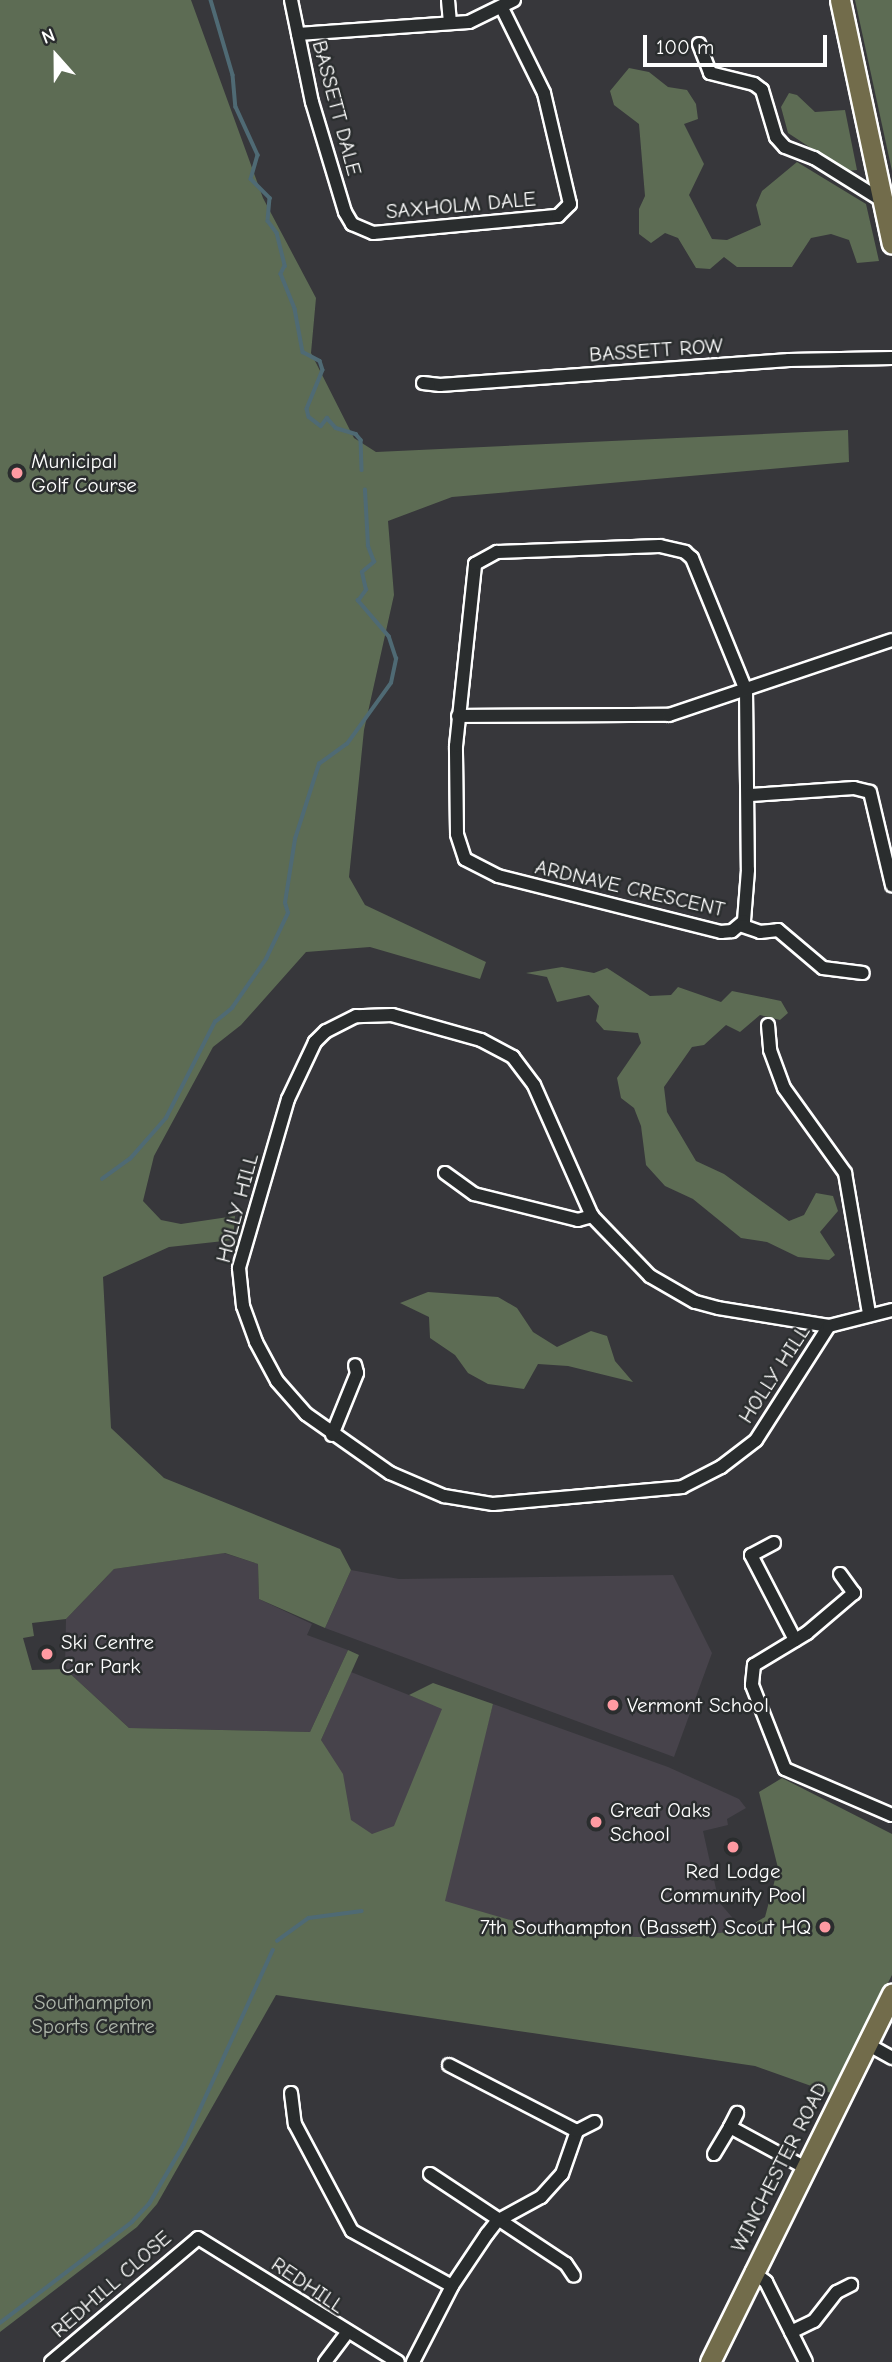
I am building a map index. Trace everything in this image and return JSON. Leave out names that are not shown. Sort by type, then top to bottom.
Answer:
[{"type":"main road","points":[[840,0],[892,244]]},
{"type":"main road","name":"WINCHESTER ROAD","points":[[710,2362],[752,2271],[892,1994]]},
{"type":"street","name":"BASSETT DALE","points":[[291,0],[313,102],[352,224]]},
{"type":"street","points":[[448,0],[450,23]]},
{"type":"street","points":[[298,34],[485,18],[514,0]]},
{"type":"street","name":"SAXHOLM DALE","points":[[352,224],[373,233],[558,216],[570,204],[544,93],[502,8]]},
{"type":"street","points":[[699,44],[705,76],[754,84],[762,90],[782,152],[847,177],[883,201]]},
{"type":"street","points":[[847,177],[876,167]]},
{"type":"street","name":"BASSETT ROW","points":[[423,383],[440,386],[789,360],[892,359]]},
{"type":"street","name":"ARDNAVE CRESCENT","points":[[660,546],[685,552],[697,566],[747,690],[751,795],[743,926],[721,932],[530,886],[472,864],[460,851],[457,834],[458,716],[472,575],[481,558],[497,552],[660,546]]},
{"type":"street","points":[[458,716],[669,715],[892,640]]},
{"type":"street","points":[[751,795],[855,788],[870,792],[892,885]]},
{"type":"street","points":[[743,926],[760,932],[779,926],[814,963],[847,965],[863,973]]},
{"type":"street","name":"HOLLY HILL","points":[[829,1326],[756,1440],[721,1467],[664,1492],[516,1504],[469,1502],[390,1473],[332,1435],[277,1381],[256,1342],[239,1284],[251,1222],[297,1073],[326,1031],[356,1016],[392,1015],[481,1040],[513,1057],[534,1085],[592,1216],[650,1276],[695,1301],[829,1326],[892,1310]]},
{"type":"street","points":[[768,1025],[770,1050],[784,1088],[845,1173],[869,1314]]},
{"type":"street","points":[[444,1173],[474,1194],[578,1220],[592,1216]]},
{"type":"street","points":[[332,1435],[357,1373],[355,1365]]},
{"type":"street","points":[[774,1543],[751,1555],[794,1640]]},
{"type":"street","points":[[840,1574],[853,1593],[794,1640],[763,1657],[750,1673],[782,1764],[789,1773],[892,1815]]},
{"type":"street","points":[[867,2044],[892,2058]]},
{"type":"street","points":[[449,2065],[577,2131]]},
{"type":"street","points":[[291,2093],[295,2124],[347,2226],[452,2286]]},
{"type":"street","points":[[714,2154],[737,2113]]},
{"type":"street","points":[[413,2362],[452,2286],[497,2221],[520,2212],[562,2174],[577,2131],[595,2122]]},
{"type":"street","points":[[730,2127],[804,2167]]},
{"type":"street","points":[[430,2175],[566,2264],[574,2276]]},
{"type":"street","name":"REDHILL","points":[[198,2238],[347,2333],[398,2362]]},
{"type":"street","name":"REDHILL CLOSE","points":[[51,2362],[198,2238]]},
{"type":"street","points":[[752,2271],[766,2282],[806,2362]]},
{"type":"street","points":[[791,2332],[814,2321],[834,2287],[850,2285]]},
{"type":"street","points":[[326,2362],[347,2333]]},
{"type":"shaded area","points":[[224,1553],[258,1564],[259,1599],[312,1624],[307,1635],[348,1650],[310,1732],[129,1728],[65,1669],[66,1619],[114,1569]]},
{"type":"shaded area","name":"Vermont School","points":[[351,1570],[399,1579],[673,1575],[712,1653],[674,1757],[325,1628]]},
{"type":"shaded area","name":"Great Oaks School","points":[[351,1672],[487,1726],[493,1704],[668,1767],[739,1799],[746,1808],[727,1819],[728,1825],[703,1831],[719,1902],[743,1930],[678,1938],[562,1935],[345,1874],[321,1740]]},
{"type":"green space","name":"Southampton Sports Centre","points":[[0,0],[191,0],[263,198],[316,298],[311,353],[354,438],[376,452],[848,430],[849,462],[452,497],[388,521],[394,595],[364,730],[349,877],[365,905],[486,962],[480,979],[370,947],[306,952],[241,1025],[213,1047],[154,1156],[143,1201],[161,1220],[181,1224],[235,1216],[233,1240],[169,1247],[103,1277],[111,1428],[164,1478],[340,1549],[351,1570],[325,1628],[259,1599],[258,1564],[225,1553],[114,1569],[66,1619],[32,1623],[34,1636],[23,1638],[32,1670],[65,1669],[129,1728],[310,1732],[348,1650],[359,1655],[321,1740],[343,1774],[351,1820],[372,1834],[394,1826],[442,1709],[409,1695],[433,1683],[493,1704],[445,1901],[562,1935],[678,1938],[743,1930],[765,1917],[778,1868],[759,1792],[782,1778],[892,1834],[892,1975],[831,2093],[755,2066],[276,1995],[157,2204],[137,2227],[0,2332]]},
{"type":"green space","points":[[855,0],[892,0],[892,171]]},
{"type":"green space","points":[[629,68],[649,72],[668,87],[687,90],[696,104],[698,119],[684,124],[704,164],[689,195],[712,239],[727,240],[761,225],[756,205],[762,191],[797,162],[866,204],[879,261],[857,263],[849,240],[831,234],[811,238],[792,267],[737,267],[724,257],[710,269],[696,268],[678,238],[665,233],[651,243],[639,234],[639,209],[645,196],[639,124],[614,105],[610,91]]},
{"type":"green space","points":[[789,93],[797,95],[815,112],[845,110],[857,170],[846,171],[788,133],[781,107]]},
{"type":"green space","points":[[562,967],[594,973],[607,968],[650,996],[671,995],[678,987],[721,1002],[732,991],[781,1001],[788,1013],[780,1020],[760,1015],[740,1032],[726,1025],[704,1045],[692,1047],[664,1087],[667,1112],[696,1161],[724,1174],[789,1221],[804,1215],[816,1193],[833,1196],[838,1211],[820,1232],[835,1255],[829,1260],[798,1257],[767,1242],[741,1238],[693,1199],[665,1186],[646,1165],[641,1126],[634,1108],[621,1098],[617,1078],[641,1043],[638,1033],[604,1030],[596,1021],[599,1006],[589,995],[557,1002],[547,977],[526,973]]},
{"type":"green space","points":[[428,1292],[498,1297],[517,1308],[533,1332],[557,1347],[591,1331],[607,1336],[615,1361],[633,1382],[568,1366],[538,1364],[524,1389],[488,1384],[468,1373],[455,1355],[430,1338],[429,1317],[400,1303]]},
{"type":"waterway","points":[[211,0],[233,75],[236,107],[258,155],[251,179],[270,198],[268,221],[277,233],[285,266],[281,274],[295,309],[303,352],[320,361],[323,370],[307,409],[309,417],[321,426],[327,418],[336,428],[356,434],[361,440],[362,470]]},
{"type":"waterway","points":[[102,1179],[130,1159],[166,1118],[215,1022],[232,1008],[266,959],[288,913],[285,903],[295,839],[319,764],[347,744],[391,683],[396,659],[389,637],[358,601],[366,590],[362,572],[374,562],[368,546],[365,490]]},
{"type":"waterway","points":[[277,1941],[309,1918],[362,1911]]},
{"type":"waterway","points":[[0,2323],[132,2222],[149,2204],[184,2144],[273,1950]]},
{"type":"place","name":"Municipal Golf Course","points":[[17,473]]},
{"type":"place","name":"Ski Centre Car Park","points":[[47,1654]]},
{"type":"place","name":"Vermont School","points":[[613,1705]]},
{"type":"place","name":"Great Oaks School","points":[[596,1822]]},
{"type":"place","name":"Red Lodge Community Pool","points":[[733,1847]]},
{"type":"place","name":"7th Southampton (Bassett) Scout HQ","points":[[825,1927]]}]
